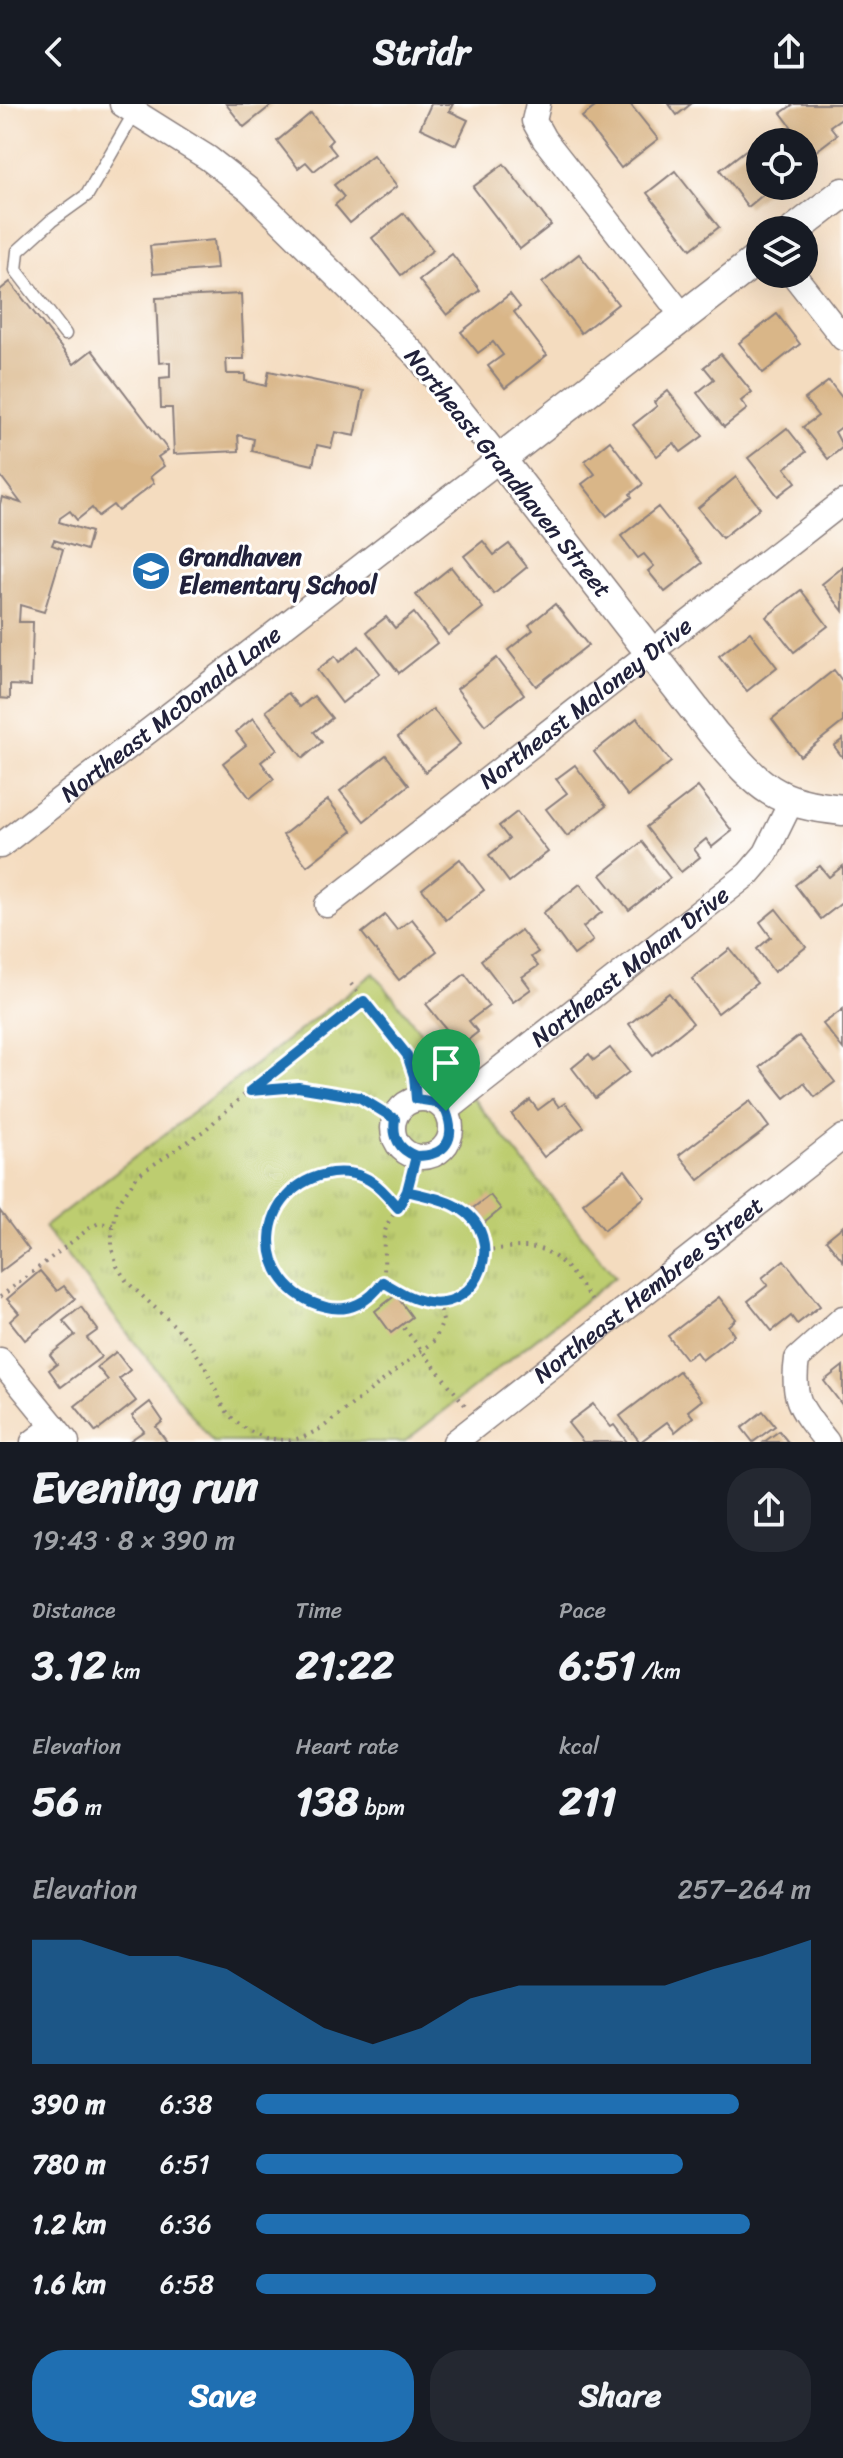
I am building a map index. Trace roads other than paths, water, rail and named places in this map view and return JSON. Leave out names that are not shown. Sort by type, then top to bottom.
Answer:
[{"type":"street","points":[[537,105],[534,121],[544,139],[683,316]]},
{"type":"street","name":"Northeast Grandhaven Street","points":[[133,107],[249,190],[418,357],[744,769],[766,789],[791,802],[843,810]]},
{"type":"street","points":[[813,216],[843,193]]},
{"type":"street","name":"Northeast McDonald Lane","points":[[0,846],[746,268]]},
{"type":"street","points":[[804,288],[843,338]]},
{"type":"street","name":"Northeast Maloney Drive","points":[[327,905],[843,502]]},
{"type":"street","name":"Northeast Mohan Drive","points":[[446,1111],[748,874],[766,853],[791,802]]},
{"type":"street","points":[[416,1099],[436,1102],[446,1111],[451,1132],[439,1152],[416,1156],[399,1145],[394,1135],[395,1119],[400,1109],[416,1099]]},
{"type":"street","name":"Northeast Hembree Street","points":[[455,1442],[843,1137]]},
{"type":"street","points":[[827,1442],[801,1409],[793,1385],[797,1359],[843,1318]]},
{"type":"street","points":[[0,1360],[60,1434],[33,1442]]},
{"type":"lane","points":[[65,334],[16,270],[18,251],[51,221],[87,195],[133,107]]},
{"type":"place","name":"Grandhaven Elementary School","points":[[151,571]]}]
